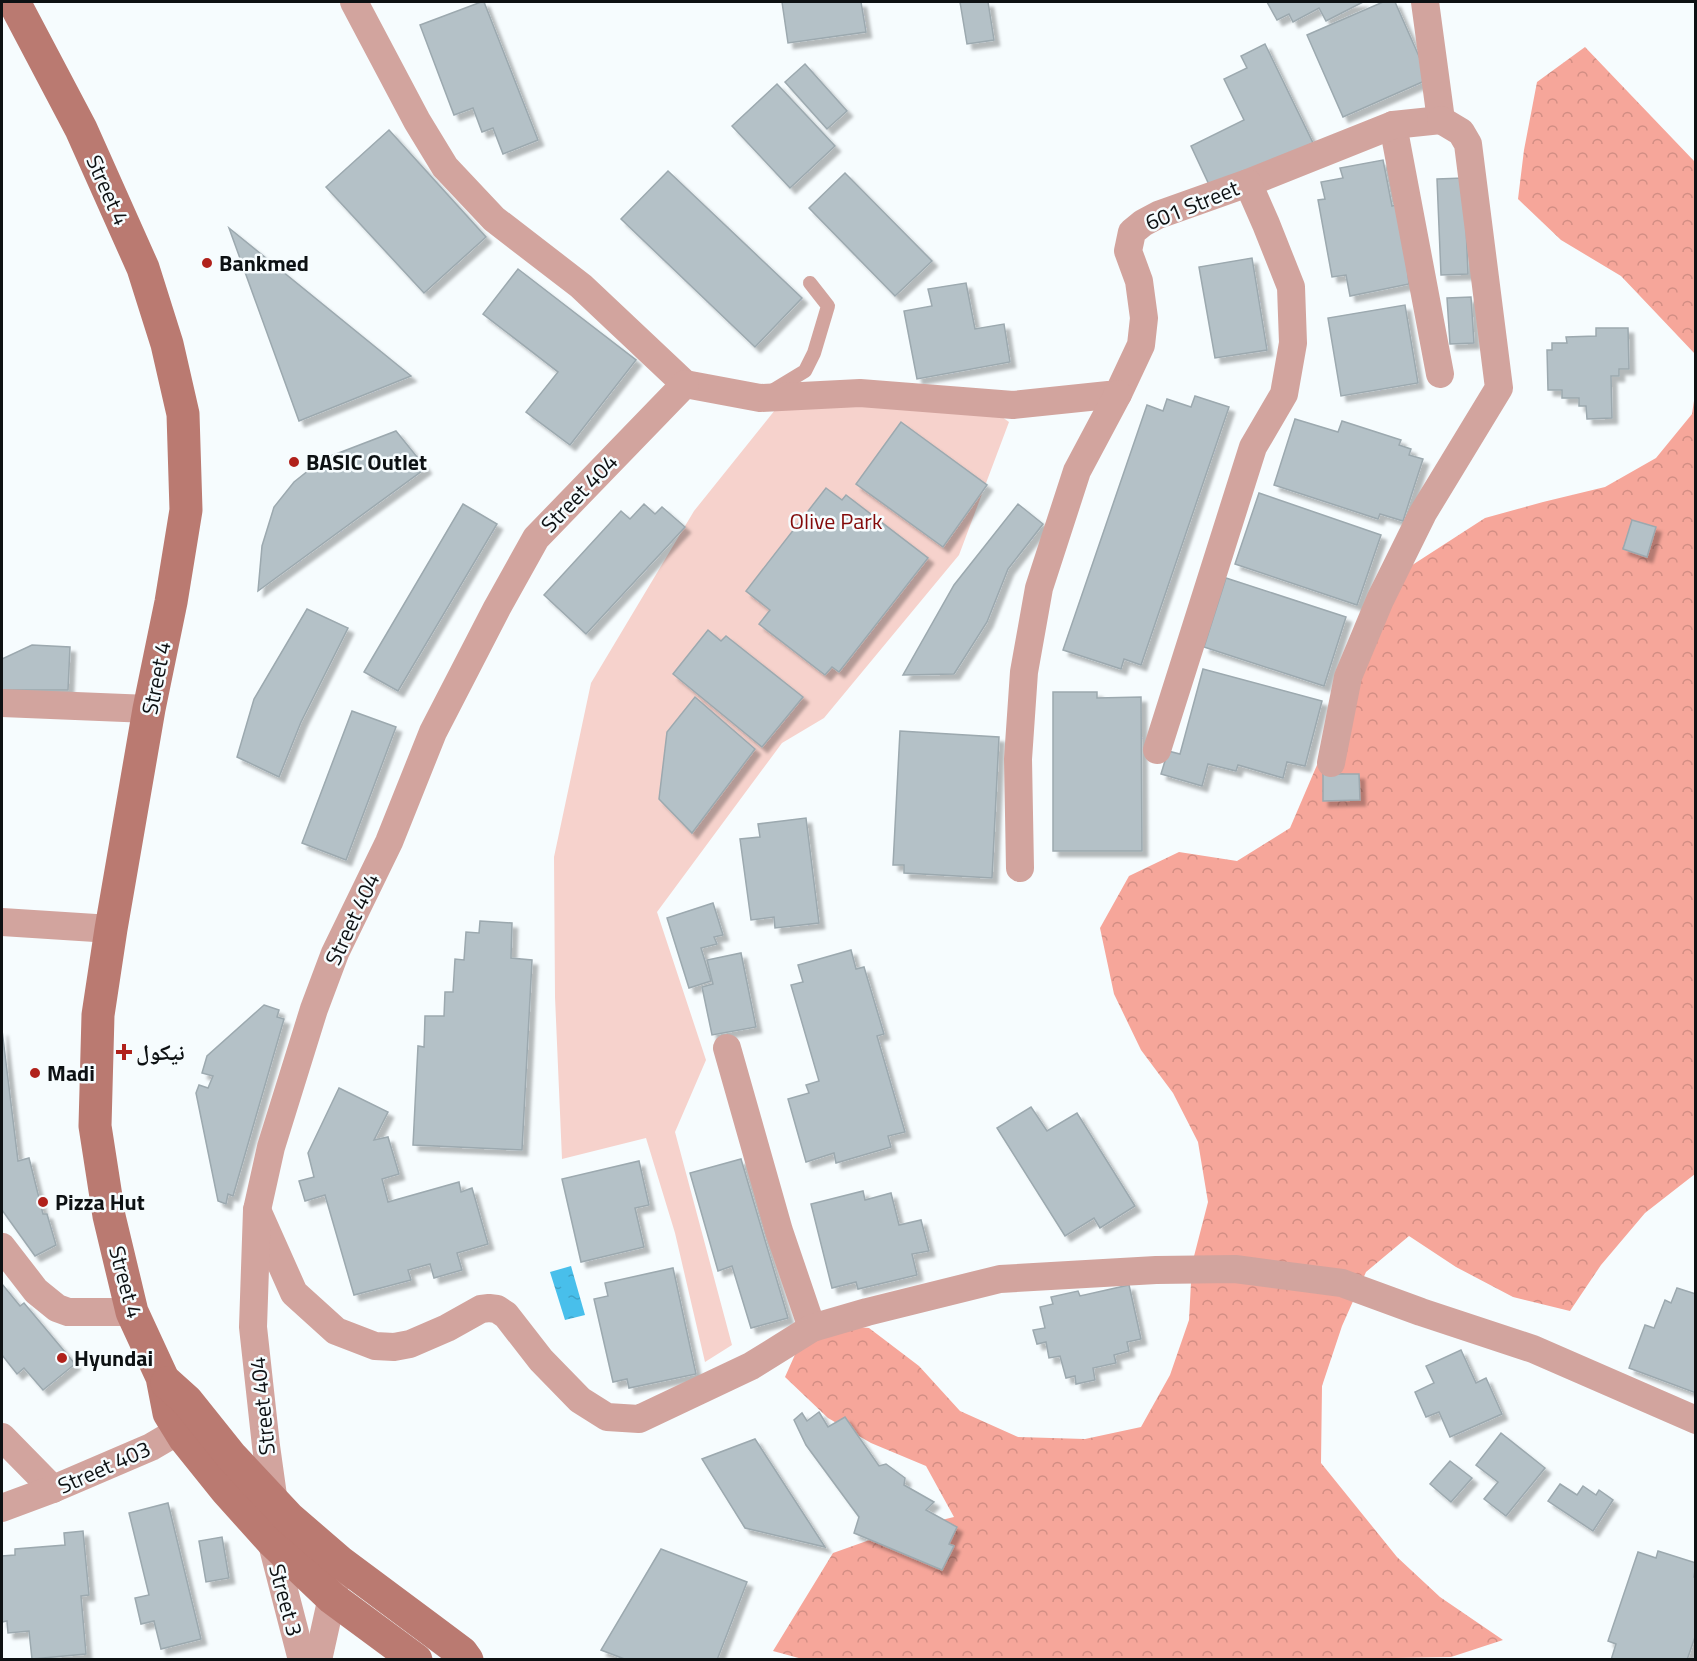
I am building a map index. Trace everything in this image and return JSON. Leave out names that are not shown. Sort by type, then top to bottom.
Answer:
[{"type":"main road","name":"Street 4","points":[[14,2],[81,129],[143,268],[167,344],[183,414],[186,510],[171,603],[149,709],[98,1016],[95,1126],[109,1216],[132,1312],[162,1377],[169,1413],[231,1456],[274,1503],[340,1562],[467,1659]]},
{"type":"main road","name":"Street 4","points":[[193,1428],[226,1490],[271,1539],[332,1598],[416,1659]]},
{"type":"street","points":[[354,2],[417,121],[445,167],[494,219],[581,285],[685,384],[760,398],[860,393],[1012,405],[1118,394]]},
{"type":"street","points":[[1331,763],[1348,677],[1380,600],[1424,513],[1499,388],[1468,144],[1461,132],[1441,120],[1425,2]]},
{"type":"street","name":"601 Street","points":[[1020,868],[1017,759],[1024,672],[1039,588],[1077,471],[1142,345],[1144,318],[1139,281],[1128,251],[1131,232],[1158,215],[1248,183],[1393,125],[1441,120]]},
{"type":"street","points":[[1393,125],[1440,374]]},
{"type":"street","points":[[1157,750],[1253,447],[1284,394],[1293,343],[1291,286],[1248,183]]},
{"type":"street","name":"Street 404","points":[[271,1539],[274,1503],[253,1327],[256,1210],[271,1147],[325,978],[389,842],[433,732],[536,538],[685,384]]},
{"type":"street","points":[[2,703],[149,709]]},
{"type":"street","points":[[2,922],[111,930]]},
{"type":"street","points":[[727,1048],[779,1232],[812,1328]]},
{"type":"street","points":[[256,1210],[294,1293],[336,1331],[375,1346],[394,1347],[410,1344],[447,1328],[481,1309],[497,1309],[506,1315],[541,1360],[579,1400],[607,1417],[639,1419],[751,1366],[812,1328],[1000,1279],[1156,1270],[1235,1269],[1342,1283],[1533,1349],[1695,1420]]},
{"type":"street","points":[[2,1247],[36,1291],[57,1308],[68,1312],[132,1312]]},
{"type":"street","name":"Street 403","points":[[2,1508],[53,1489],[193,1428]]},
{"type":"street","points":[[2,1437],[53,1489]]},
{"type":"street","name":"Street 3","points":[[271,1539],[302,1659]]},
{"type":"street","name":"Street 3","points":[[318,1659],[340,1562]]},
{"type":"lane","points":[[760,398],[805,371],[814,353],[828,306],[810,283]]},
{"type":"green space","points":[[1585,47],[1695,162],[1695,354],[1621,276],[1561,240],[1518,199],[1524,150],[1537,82]]},
{"type":"green space","points":[[1695,394],[1695,1174],[1645,1213],[1601,1265],[1570,1311],[1513,1297],[1456,1267],[1409,1236],[1366,1272],[1342,1326],[1322,1386],[1321,1463],[1397,1557],[1440,1597],[1503,1640],[1451,1657],[1341,1659],[806,1660],[773,1651],[833,1553],[892,1532],[954,1517],[926,1466],[871,1443],[828,1418],[785,1377],[809,1323],[869,1328],[919,1366],[960,1411],[1018,1437],[1085,1439],[1141,1427],[1170,1375],[1189,1320],[1192,1264],[1208,1202],[1198,1142],[1173,1093],[1141,1050],[1114,994],[1100,928],[1129,876],[1179,852],[1237,861],[1290,828],[1317,765],[1386,582],[1485,518],[1605,487],[1656,458],[1692,414]]},
{"type":"green space","name":"Olive Park","points":[[976,398],[1009,422],[959,555],[824,718],[782,743],[657,912],[706,1060],[675,1132],[732,1345],[705,1362],[675,1233],[646,1138],[562,1159],[555,997],[554,857],[591,683],[694,511],[783,400]]},
{"type":"water","points":[[571,1266],[585,1315],[565,1320],[550,1272]]},
{"type":"building","points":[[484,2],[538,140],[503,154],[493,128],[482,132],[473,108],[454,115],[420,25]]},
{"type":"building","points":[[782,2],[861,2],[866,32],[788,43]]},
{"type":"building","points":[[960,2],[988,2],[994,40],[967,44]]},
{"type":"building","points":[[1267,2],[1363,2],[1326,21],[1319,8],[1293,22],[1289,14],[1277,20]]},
{"type":"building","points":[[1383,2],[1395,2],[1429,79],[1343,117],[1307,35]]},
{"type":"building","points":[[1265,44],[1313,143],[1212,191],[1191,146],[1244,120],[1224,79],[1247,68],[1241,56]]},
{"type":"building","points":[[805,64],[847,111],[827,129],[785,82]]},
{"type":"building","points":[[777,84],[835,146],[790,188],[732,126]]},
{"type":"building","points":[[389,130],[486,237],[424,293],[326,187]]},
{"type":"building","points":[[1383,160],[1392,206],[1400,204],[1409,284],[1350,296],[1346,275],[1332,277],[1318,200],[1325,199],[1321,182],[1343,178],[1340,168]]},
{"type":"building","points":[[668,171],[802,298],[755,347],[621,219]]},
{"type":"building","points":[[845,173],[932,261],[895,296],[809,208]]},
{"type":"building","points":[[1464,178],[1468,274],[1441,275],[1437,179]]},
{"type":"building","points":[[229,228],[411,376],[299,421]]},
{"type":"building","points":[[1252,258],[1267,350],[1215,358],[1199,267]]},
{"type":"building","points":[[518,269],[636,360],[570,445],[526,412],[558,372],[483,314]]},
{"type":"building","points":[[966,283],[975,329],[1004,324],[1010,362],[917,379],[904,311],[932,306],[928,289]]},
{"type":"building","points":[[1471,297],[1474,343],[1450,344],[1447,298]]},
{"type":"building","points":[[1405,305],[1418,383],[1341,396],[1328,318]]},
{"type":"building","points":[[1596,328],[1628,328],[1629,369],[1619,369],[1619,376],[1611,376],[1612,418],[1587,419],[1586,406],[1579,406],[1579,398],[1562,398],[1562,390],[1548,390],[1547,350],[1552,350],[1552,343],[1567,343],[1566,337],[1596,336]]},
{"type":"building","points":[[1195,396],[1229,407],[1141,665],[1124,659],[1121,669],[1063,650],[1147,405],[1163,411],[1167,399],[1191,407]]},
{"type":"building","points":[[1295,419],[1338,432],[1342,421],[1401,440],[1399,445],[1411,449],[1409,455],[1423,459],[1403,521],[1380,514],[1378,519],[1274,485]]},
{"type":"building","points":[[901,422],[987,485],[943,547],[856,484]]},
{"type":"building","points":[[396,431],[426,468],[258,591],[262,546],[274,507],[294,482],[323,459]]},
{"type":"building","points":[[826,488],[842,500],[846,495],[928,558],[839,672],[832,667],[825,675],[759,624],[770,610],[746,591]]},
{"type":"building","points":[[1259,493],[1381,535],[1357,605],[1235,564]]},
{"type":"building","points":[[463,504],[497,524],[398,691],[364,672]]},
{"type":"building","points":[[644,504],[655,514],[662,507],[685,527],[586,634],[544,595],[621,511],[630,519]]},
{"type":"building","points":[[1018,504],[1043,524],[1008,569],[987,622],[954,674],[903,675],[954,585]]},
{"type":"building","points":[[1632,520],[1656,527],[1647,557],[1623,549]]},
{"type":"building","points":[[1226,578],[1346,617],[1324,686],[1204,647]]},
{"type":"building","points":[[307,609],[348,628],[301,722],[279,777],[237,757],[254,699]]},
{"type":"building","points":[[708,630],[721,641],[726,636],[803,697],[762,747],[673,674]]},
{"type":"building","points":[[32,645],[70,647],[68,690],[2,690],[2,659]]},
{"type":"building","points":[[1203,669],[1322,701],[1305,766],[1287,762],[1283,778],[1238,765],[1236,771],[1208,764],[1202,786],[1161,774],[1168,751],[1180,754]]},
{"type":"building","points":[[1053,692],[1097,692],[1097,698],[1141,697],[1142,851],[1053,851]]},
{"type":"building","points":[[695,697],[755,749],[692,833],[659,799],[667,732]]},
{"type":"building","points":[[352,711],[396,727],[346,860],[302,843]]},
{"type":"building","points":[[900,731],[999,737],[992,878],[904,873],[904,865],[893,865]]},
{"type":"building","points":[[1323,774],[1359,774],[1360,800],[1323,801]]},
{"type":"building","points":[[806,818],[819,923],[775,928],[774,917],[751,920],[740,839],[760,837],[758,824]]},
{"type":"building","points":[[713,903],[723,935],[714,937],[717,944],[701,948],[711,981],[689,988],[667,918]]},
{"type":"building","points":[[480,921],[512,923],[511,958],[532,960],[522,1150],[413,1145],[418,1046],[424,1047],[425,1016],[444,1016],[445,992],[453,992],[455,959],[464,960],[466,932],[479,933]]},
{"type":"building","points":[[851,950],[856,969],[864,967],[884,1034],[877,1036],[905,1132],[888,1136],[891,1147],[836,1163],[834,1153],[806,1162],[788,1099],[809,1093],[806,1085],[819,1081],[791,985],[803,982],[798,965]]},
{"type":"building","points":[[741,953],[756,1027],[712,1035],[702,987],[713,984],[707,960]]},
{"type":"building","points":[[264,1005],[279,1010],[277,1017],[284,1019],[233,1196],[228,1194],[226,1204],[218,1201],[196,1093],[199,1085],[208,1088],[213,1076],[202,1073],[207,1056]]},
{"type":"building","points":[[2,1030],[18,1161],[29,1158],[43,1214],[47,1214],[56,1245],[35,1256],[2,1210]]},
{"type":"building","points":[[339,1088],[388,1112],[374,1140],[388,1137],[399,1174],[382,1179],[388,1202],[459,1182],[461,1192],[472,1188],[488,1244],[457,1253],[462,1270],[434,1278],[430,1264],[408,1270],[411,1280],[354,1295],[325,1195],[305,1201],[299,1181],[314,1177],[308,1153]]},
{"type":"building","points":[[1031,1107],[1047,1131],[1077,1113],[1135,1206],[1100,1228],[1094,1218],[1065,1236],[997,1128]]},
{"type":"building","points":[[741,1159],[788,1318],[751,1328],[732,1266],[718,1271],[690,1173]]},
{"type":"building","points":[[639,1161],[649,1205],[635,1208],[644,1247],[581,1262],[562,1179]]},
{"type":"building","points":[[863,1191],[865,1200],[891,1193],[899,1225],[921,1220],[929,1251],[912,1254],[917,1275],[858,1289],[856,1282],[832,1288],[811,1204]]},
{"type":"building","points":[[673,1268],[696,1374],[629,1388],[627,1379],[613,1382],[594,1299],[608,1296],[605,1283]]},
{"type":"building","points":[[2,1284],[20,1306],[24,1303],[75,1364],[43,1390],[24,1368],[17,1374],[2,1355]]},
{"type":"building","points":[[1129,1285],[1141,1339],[1127,1342],[1129,1351],[1114,1355],[1116,1363],[1093,1368],[1095,1380],[1076,1384],[1075,1376],[1066,1378],[1060,1356],[1049,1358],[1046,1342],[1037,1344],[1033,1330],[1045,1328],[1040,1307],[1053,1304],[1051,1297],[1078,1291],[1080,1296]]},
{"type":"building","points":[[1677,1288],[1696,1294],[1696,1393],[1629,1368],[1645,1325],[1654,1328],[1665,1300],[1671,1303]]},
{"type":"building","points":[[1461,1350],[1476,1383],[1486,1378],[1502,1414],[1450,1437],[1439,1412],[1426,1417],[1415,1392],[1434,1383],[1426,1366]]},
{"type":"building","points":[[819,1412],[828,1427],[845,1417],[879,1466],[886,1464],[905,1478],[904,1485],[934,1502],[926,1510],[957,1527],[949,1544],[954,1546],[942,1570],[854,1533],[859,1517],[806,1445],[794,1420],[802,1413],[807,1421]]},
{"type":"building","points":[[1501,1433],[1545,1468],[1506,1516],[1484,1499],[1498,1482],[1476,1465]]},
{"type":"building","points":[[755,1439],[825,1547],[745,1528],[702,1459]]},
{"type":"building","points":[[1450,1461],[1472,1478],[1451,1502],[1430,1484]]},
{"type":"building","points":[[1560,1484],[1577,1495],[1583,1486],[1596,1495],[1599,1490],[1613,1500],[1593,1531],[1548,1501]]},
{"type":"building","points":[[168,1503],[201,1639],[161,1649],[154,1621],[141,1624],[135,1598],[149,1595],[129,1513]]},
{"type":"building","points":[[83,1531],[89,1595],[81,1596],[86,1654],[32,1659],[29,1631],[8,1633],[7,1621],[2,1622],[2,1556],[15,1555],[15,1549],[65,1545],[64,1533]]},
{"type":"building","points":[[222,1537],[229,1578],[206,1582],[199,1541]]},
{"type":"building","points":[[661,1549],[747,1582],[717,1660],[627,1660],[601,1650]]},
{"type":"building","points":[[1658,1551],[1696,1563],[1694,1577],[1696,1577],[1696,1634],[1687,1660],[1611,1660],[1616,1644],[1608,1641],[1638,1552],[1656,1558]]},
{"type":"place","name":"Bankmed","points":[[207,263]]},
{"type":"place","name":"BASIC Outlet","points":[[294,462]]},
{"type":"place","name":"نيكول","points":[[124,1052]]},
{"type":"place","name":"Madi","points":[[35,1073]]},
{"type":"place","name":"Pizza Hut","points":[[43,1202]]},
{"type":"place","name":"Hyundai","points":[[62,1358]]}]
